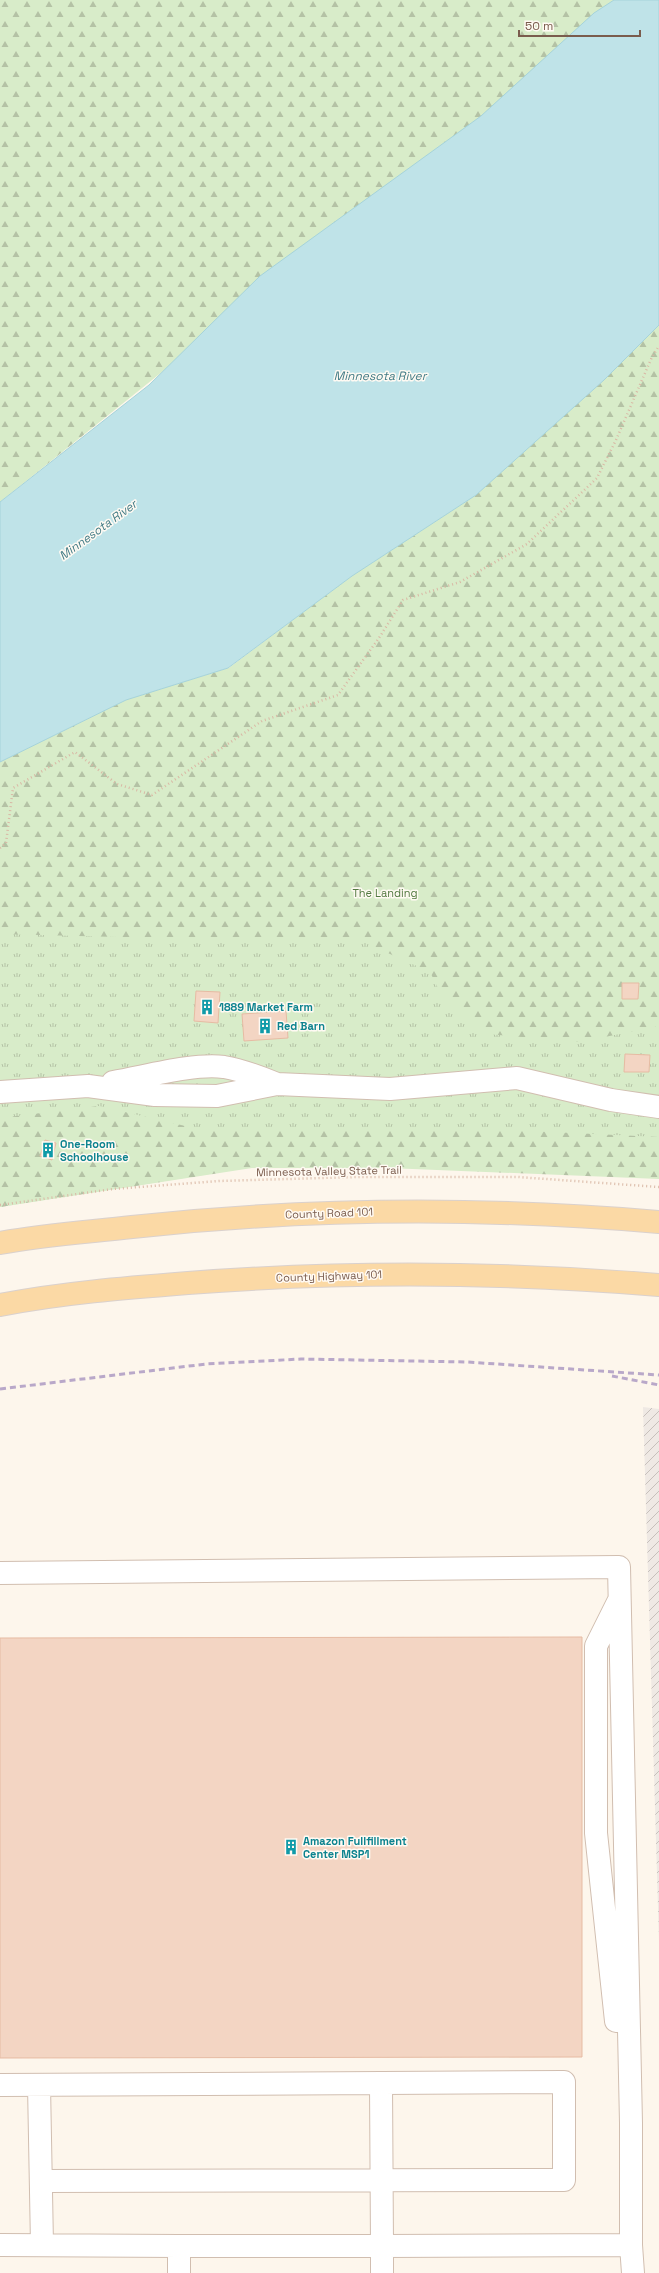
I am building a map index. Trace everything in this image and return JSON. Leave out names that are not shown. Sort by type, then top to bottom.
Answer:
[{"type":"main road","name":"County Road 101","points":[[0,1243],[193,1220],[364,1212],[533,1214],[659,1222]]},
{"type":"main road","name":"County Highway 101","points":[[0,1305],[149,1286],[345,1274],[423,1274],[536,1277],[659,1285]]},
{"type":"lane","points":[[0,1092],[88,1086],[204,1067],[223,1067],[254,1075],[277,1084]]},
{"type":"lane","points":[[88,1086],[155,1095],[217,1096],[277,1084],[390,1089],[517,1078],[611,1100],[659,1107]]},
{"type":"lane","points":[[0,1573],[619,1567],[631,2123],[631,2245],[633,2273]]},
{"type":"lane","points":[[619,1598],[596,1646],[596,1833],[618,2042],[631,2123]]},
{"type":"lane","points":[[0,2085],[564,2082],[564,2180],[41,2181]]},
{"type":"lane","points":[[382,2084],[382,2273]]},
{"type":"lane","points":[[39,2085],[42,2244]]},
{"type":"lane","points":[[0,2245],[631,2245]]},
{"type":"lane","points":[[179,2246],[179,2273]]},
{"type":"path","points":[[0,848],[6,843],[13,788],[75,752],[117,784],[152,795],[262,721],[338,695],[379,638],[403,600],[460,582],[527,544],[597,478],[616,440],[652,357],[659,346]]},
{"type":"path","name":"Minnesota Valley State Trail","points":[[0,1205],[113,1189],[220,1181],[518,1177],[659,1187]]},
{"type":"shaded area","points":[[643,1407],[659,1409],[659,1941]]},
{"type":"green space","points":[[0,0],[614,0],[481,116],[0,502]]},
{"type":"green space","name":"The Landing","points":[[659,325],[659,1173],[624,1168],[247,1168],[0,1207],[0,762],[126,700],[229,668],[352,576],[476,495],[604,380]]},
{"type":"green space","name":"The Landing","points":[[659,325],[659,1026],[580,1042],[488,1034],[442,996],[430,972],[359,940],[279,941],[0,934],[0,762],[126,700],[229,668],[352,576],[476,495],[604,380]]},
{"type":"green space","points":[[99,1106],[194,1128],[485,1129],[659,1137],[659,1179],[388,1168],[252,1168],[0,1207],[0,1118]]},
{"type":"water","name":"Minnesota River","points":[[614,0],[659,0],[659,325],[604,380],[476,495],[352,576],[228,668],[126,700],[0,762],[0,502],[149,385],[260,276],[481,116],[594,13]]},
{"type":"building","points":[[622,983],[639,983],[638,999],[622,999]]},
{"type":"building","name":"1889 Market Farm","points":[[196,991],[220,992],[218,1023],[194,1021]]},
{"type":"building","name":"Red Barn","points":[[286,1011],[288,1038],[244,1041],[242,1014]]},
{"type":"building","points":[[625,1054],[650,1055],[649,1072],[624,1072]]},
{"type":"building","name":"One-Room Schoolhouse","points":[[45,1140],[56,1143],[52,1160],[40,1156]]},
{"type":"building","name":"Amazon Fullfillment Center MSP1","points":[[582,1637],[582,2057],[0,2058],[0,1638]]},
{"type":"railway","points":[[0,1389],[206,1364],[301,1359],[467,1362],[659,1375]]},
{"type":"railway","points":[[612,1376],[659,1385]]},
{"type":"place","name":"1889 Market Farm","points":[[207,1007]]},
{"type":"place","name":"Red Barn","points":[[265,1026]]},
{"type":"place","name":"One-Room Schoolhouse","points":[[48,1150]]},
{"type":"place","name":"Amazon Fullfillment Center MSP1","points":[[291,1847]]}]
